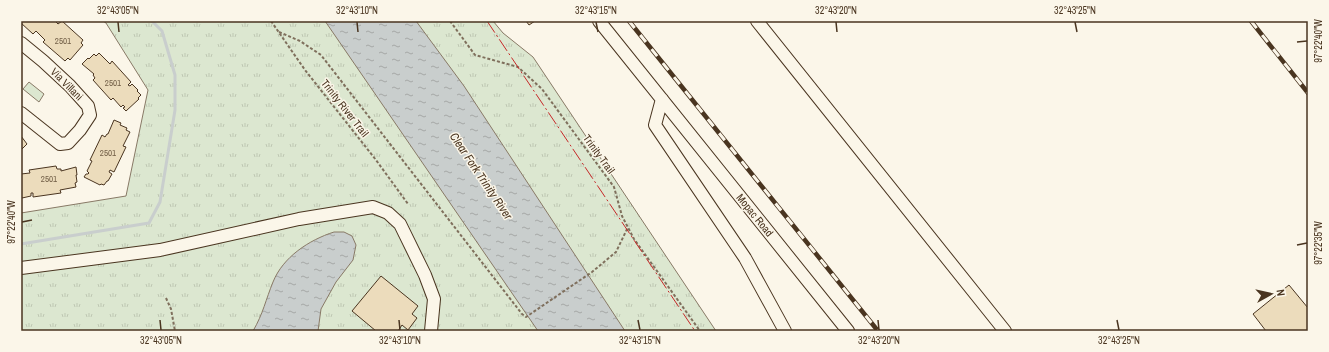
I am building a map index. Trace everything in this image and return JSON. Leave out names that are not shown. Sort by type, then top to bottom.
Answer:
[{"type":"street","name":"Mopac Road","points":[[600,21],[848,331]]},
{"type":"street","points":[[757,21],[1004,331]]},
{"type":"street","name":"Via Villani","points":[[21,43],[44,61],[70,86],[88,106],[90,115],[68,144],[60,144],[21,113]]},
{"type":"street","points":[[662,99],[655,125],[746,258],[785,331]]},
{"type":"street","points":[[21,268],[160,250],[299,219],[373,208],[388,213],[400,224],[425,275],[434,299],[431,331]]},
{"type":"path","name":"Trinity River Trail","points":[[271,21],[305,70],[376,160],[408,204]]},
{"type":"path","name":"Trinity Trail","points":[[450,21],[475,55],[518,67],[542,89],[614,187],[622,216],[634,239],[700,331]]},
{"type":"path","points":[[279,32],[300,41],[321,55],[522,314],[526,317],[592,272],[616,252],[628,227]]},
{"type":"path","points":[[166,298],[175,331]]},
{"type":"green space","points":[[103,21],[493,21],[503,33],[533,57],[716,331],[21,331],[21,213],[126,196],[148,90],[106,23]]},
{"type":"green space","points":[[29,82],[44,94],[39,102],[23,89]]},
{"type":"water","name":"Clear Fork Trinity River","points":[[325,21],[416,21],[464,86],[625,331],[538,331]]},
{"type":"water","points":[[334,232],[344,232],[352,236],[356,245],[353,260],[336,282],[321,309],[318,331],[253,331],[262,313],[277,273],[283,265],[290,257],[306,245]]},
{"type":"building","points":[[21,21],[55,21],[58,24],[62,21],[83,40],[81,43],[83,45],[70,60],[68,58],[65,61],[43,42],[45,40],[36,31],[33,34],[21,23]]},
{"type":"building","points":[[526,21],[535,21],[529,25]]},
{"type":"building","points":[[99,53],[110,64],[112,61],[131,82],[128,85],[130,86],[132,84],[141,95],[138,98],[139,99],[126,111],[123,108],[125,107],[123,105],[121,107],[113,98],[111,100],[93,80],[95,78],[93,75],[94,74],[82,64],[94,54],[96,56]]},
{"type":"building","points":[[114,120],[121,123],[120,125],[127,128],[126,130],[130,132],[123,146],[126,147],[114,172],[110,170],[109,172],[112,174],[108,181],[104,185],[100,185],[84,177],[89,173],[87,171],[92,161],[90,160],[102,135],[105,137],[108,134]]},
{"type":"building","points":[[21,136],[27,144],[21,150]]},
{"type":"building","points":[[56,166],[57,169],[61,169],[61,171],[76,167],[76,187],[60,190],[61,193],[33,197],[33,193],[31,193],[31,196],[22,198],[21,174],[30,173],[29,170]]},
{"type":"building","points":[[381,276],[418,306],[412,314],[417,318],[408,330],[402,325],[398,331],[376,331],[352,311]]},
{"type":"building","points":[[1289,285],[1308,308],[1308,331],[1266,331],[1253,314]]},
{"type":"waterway","points":[[21,244],[149,223],[160,202],[175,110],[175,75],[162,31],[152,21]]},
{"type":"railway","points":[[629,21],[878,331]]},
{"type":"railway","points":[[1251,21],[1308,93]]},
{"type":"power","points":[[487,21],[695,331]]}]
